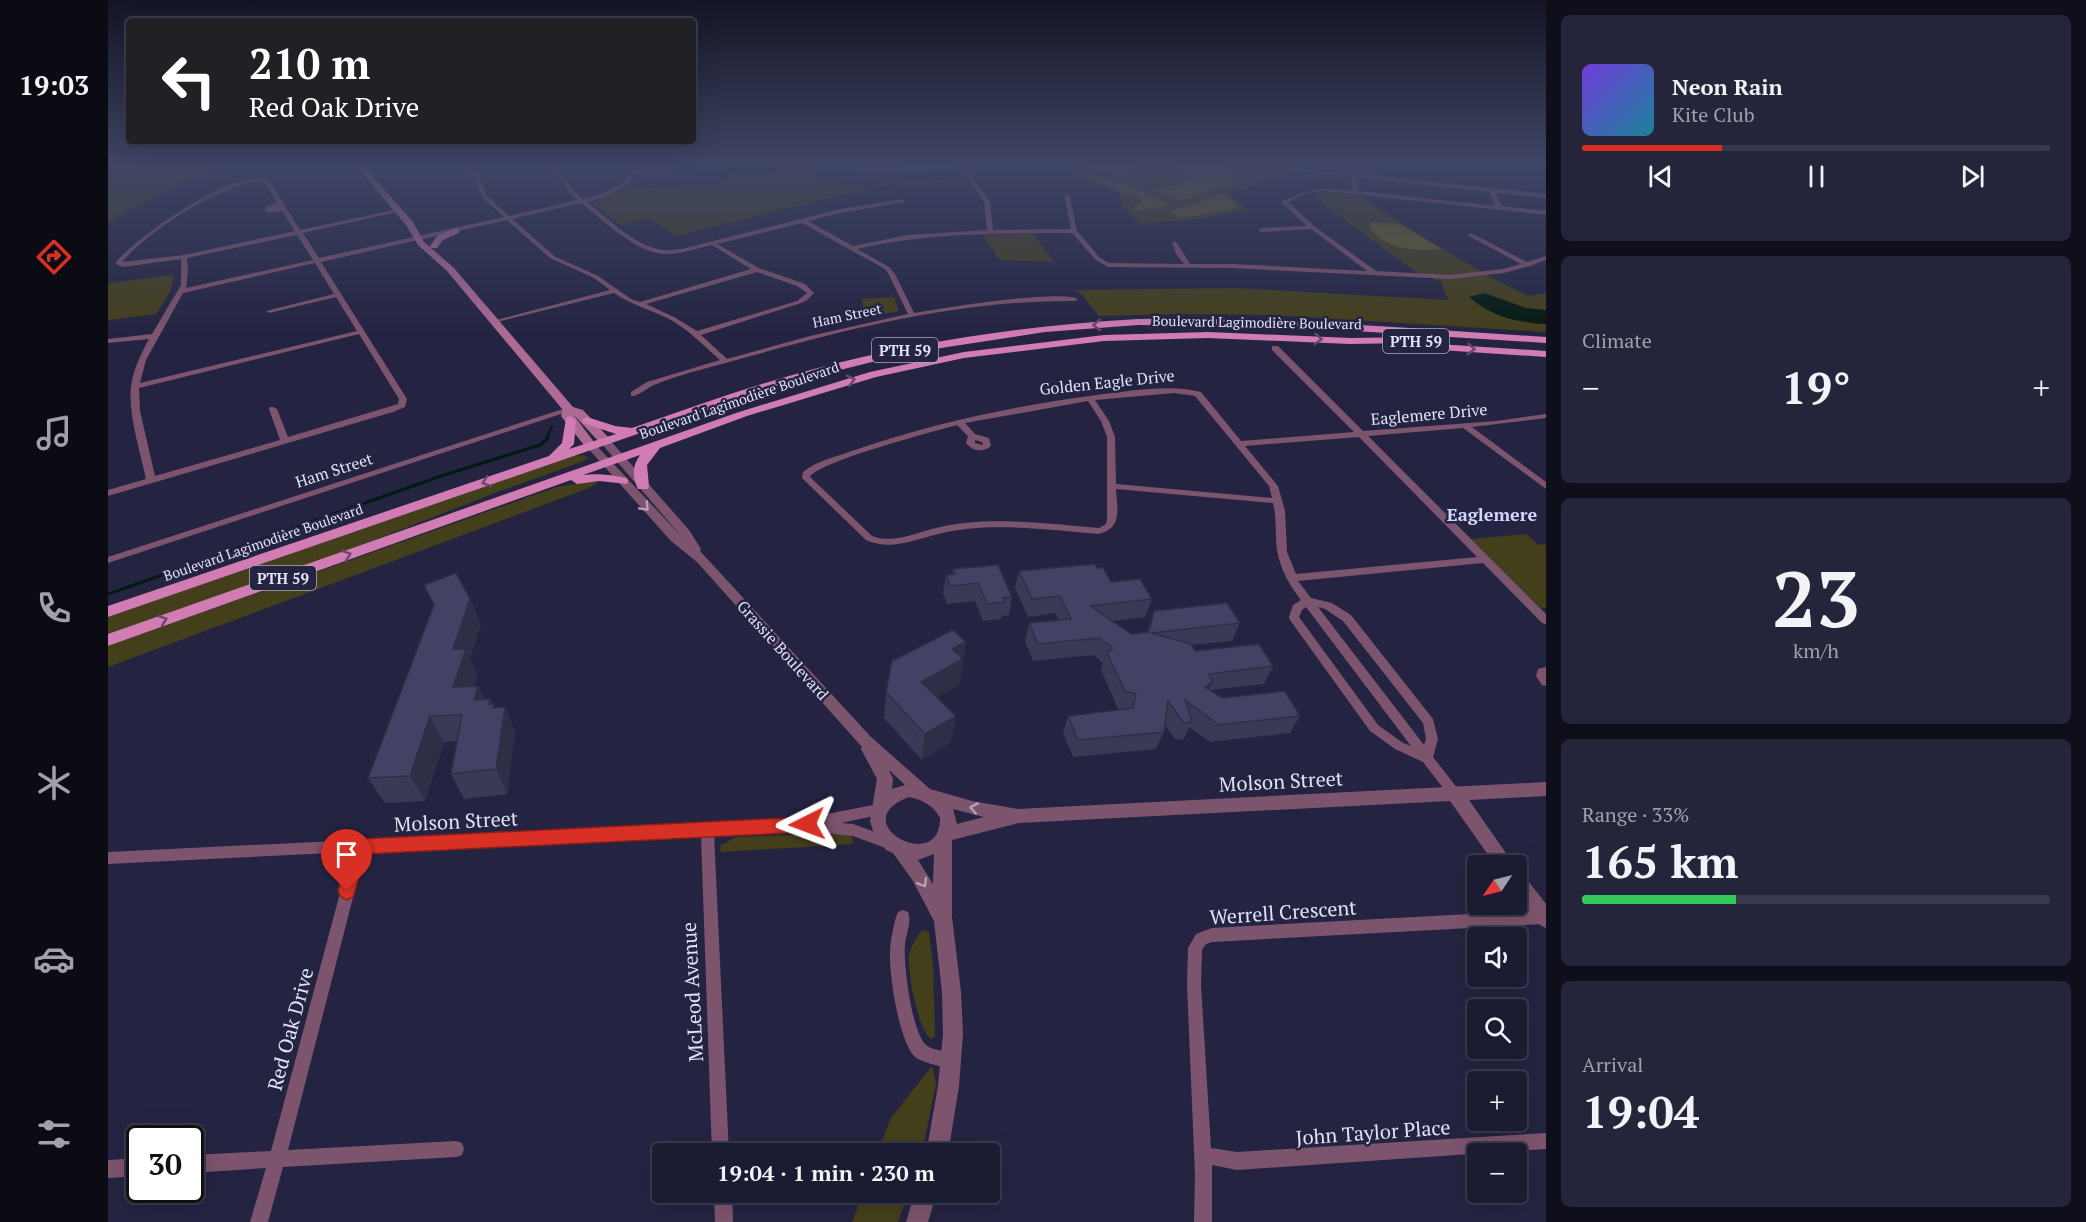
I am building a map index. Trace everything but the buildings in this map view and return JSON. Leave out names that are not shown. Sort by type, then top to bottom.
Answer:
[{"type":"main road","name":"Grassie Boulevard","points":[[407,220],[411,224],[412,231],[434,246],[440,258]]},
{"type":"main road","points":[[434,246],[440,238],[456,231]]},
{"type":"main road","name":"Grassie Boulevard","points":[[422,238],[431,254],[440,258],[495,322],[570,415],[591,446]]},
{"type":"main road","name":"Boulevard Lagimodière Boulevard","points":[[108,612],[772,384],[844,363],[913,348],[1015,332],[1128,323],[1231,322],[1546,340]]},
{"type":"main road","name":"Boulevard Lagimodière Boulevard","points":[[108,640],[784,400],[874,374],[964,355],[1024,346],[1104,339],[1197,335],[1402,341],[1482,336]]},
{"type":"main road","points":[[1350,341],[1546,354]]},
{"type":"main road","name":"Grassie Boulevard","points":[[570,415],[579,412],[605,441]]},
{"type":"main road","points":[[541,463],[566,447],[569,441],[570,415]]},
{"type":"main road","points":[[587,421],[624,431],[663,421]]},
{"type":"main road","points":[[643,486],[638,469],[644,456],[674,439]]},
{"type":"main road","points":[[530,489],[591,478],[622,481]]},
{"type":"street","points":[[171,220],[137,243],[118,262],[138,264],[184,257],[358,220]]},
{"type":"street","points":[[108,493],[402,405],[403,399],[291,220]]},
{"type":"street","points":[[181,291],[504,220]]},
{"type":"street","points":[[510,220],[552,257],[596,277],[614,291],[672,318],[696,334],[725,361]]},
{"type":"street","points":[[607,220],[628,237],[647,247],[670,252],[807,220]]},
{"type":"street","points":[[989,220],[991,233]]},
{"type":"street","points":[[1072,220],[1074,231],[1104,264],[1472,276],[1528,265],[1546,258]]},
{"type":"street","points":[[1304,220],[1374,274]]},
{"type":"street","points":[[803,221],[854,248],[892,274],[912,316]]},
{"type":"street","points":[[1261,230],[1312,227]]},
{"type":"street","points":[[854,248],[909,236],[1074,231]]},
{"type":"street","points":[[1471,235],[1528,265]]},
{"type":"street","points":[[696,334],[799,302],[810,296],[810,290],[801,285],[756,270],[712,243]]},
{"type":"street","points":[[1175,243],[1179,254],[1188,265]]},
{"type":"street","points":[[151,480],[136,411],[135,387],[142,360],[181,291],[186,270],[184,257]]},
{"type":"street","points":[[640,304],[756,270]]},
{"type":"street","points":[[495,322],[614,291]]},
{"type":"street","points":[[269,311],[337,295]]},
{"type":"street","name":"Ham Street","points":[[633,394],[650,384],[814,335],[912,316],[1004,303],[1075,299]]},
{"type":"street","points":[[135,387],[360,332]]},
{"type":"street","points":[[108,341],[154,336]]},
{"type":"street","points":[[1275,348],[1360,435]]},
{"type":"street","name":"Golden Eagle Drive","points":[[1112,486],[1111,525],[1100,531],[1034,526],[975,525],[938,530],[880,543],[869,538],[806,478],[806,474],[814,468],[855,453],[959,422],[1029,407],[1090,398],[1192,392],[1203,399],[1241,444],[1272,486],[1278,501],[1282,552],[1291,578],[1454,794]]},
{"type":"street","points":[[1090,398],[1105,421],[1111,437],[1112,486],[1278,501]]},
{"type":"street","points":[[273,409],[285,441]]},
{"type":"street","name":"Ham Street","points":[[108,560],[570,415]]},
{"type":"street","name":"Eaglemere Drive","points":[[1360,435],[1546,416]]},
{"type":"street","points":[[959,422],[972,436]]},
{"type":"street","points":[[1465,426],[1546,486]]},
{"type":"street","points":[[1241,444],[1360,435]]},
{"type":"street","name":"Eaglemere Drive","points":[[1360,435],[1546,620]]},
{"type":"street","name":"Grassie Boulevard","points":[[605,441],[685,533],[701,559]]},
{"type":"street","name":"Grassie Boulevard","points":[[591,446],[675,538],[701,559],[866,741],[926,793]]},
{"type":"street","points":[[1291,578],[1485,559]]},
{"type":"street","points":[[1307,601],[1328,606],[1347,618],[1429,722],[1431,739],[1427,758]]},
{"type":"street","name":"Golden Eagle Drive","points":[[1307,601],[1297,608],[1294,617],[1374,728],[1399,746],[1427,758]]},
{"type":"street","points":[[1546,670],[1542,672],[1542,676],[1546,682]]},
{"type":"street","name":"Grassie Boulevard","points":[[866,741],[885,779],[880,807]]},
{"type":"street","name":"Molson Street","points":[[945,836],[1019,816],[1546,789]]},
{"type":"street","points":[[939,1143],[952,1060],[952,984],[943,919],[945,836],[948,820],[945,810],[926,793],[898,792],[880,807],[880,831],[919,875],[943,919]]},
{"type":"street","name":"Molson Street","points":[[926,793],[972,808],[1019,816]]},
{"type":"street","points":[[1454,794],[1498,855]]},
{"type":"street","name":"Molson Street","points":[[807,824],[880,807]]},
{"type":"street","name":"Molson Street","points":[[108,858],[807,824],[853,830],[896,847]]},
{"type":"street","name":"McLeod Avenue","points":[[706,829],[720,1143]]},
{"type":"street","points":[[896,847],[911,852],[923,851],[934,847],[945,836]]},
{"type":"street","name":"Red Oak Drive","points":[[259,1222],[359,847]]},
{"type":"street","points":[[1527,894],[1545,918]]},
{"type":"street","points":[[903,917],[897,939],[897,960],[911,1035],[919,1050],[930,1056],[952,1060]]},
{"type":"street","name":"Werrell Crescent","points":[[1203,1222],[1203,1155],[1194,985],[1195,948],[1201,939],[1212,935],[1545,918]]},
{"type":"street","name":"John Taylor Place","points":[[1203,1155],[1237,1161],[1546,1141]]},
{"type":"street","points":[[204,1163],[456,1149]]},
{"type":"street","points":[[108,1169],[126,1168]]},
{"type":"street","points":[[723,1203],[724,1222]]},
{"type":"street","points":[[917,1222],[923,1203]]},
{"type":"shaded area","points":[[614,220],[639,220],[621,225]]},
{"type":"shaded area","points":[[650,220],[741,220],[676,236]]},
{"type":"shaded area","points":[[1136,220],[1187,220],[1140,224]]},
{"type":"shaded area","points":[[1345,220],[1397,220],[1494,279],[1528,296],[1546,293],[1546,332],[1272,315],[1099,316],[1076,290],[1235,288],[1448,300],[1441,282],[1416,272]]},
{"type":"shaded area","points":[[1371,222],[1399,224],[1442,249],[1422,250],[1393,245],[1376,235],[1369,227]]},
{"type":"shaded area","points":[[1033,234],[1054,262],[1000,260],[983,235]]},
{"type":"shaded area","points":[[174,275],[170,292],[156,314],[108,320],[108,283]]},
{"type":"shaded area","points":[[1484,293],[1526,308],[1546,310],[1546,324],[1525,322],[1496,314],[1469,297]]},
{"type":"shaded area","points":[[894,297],[899,311],[867,317],[861,299]]},
{"type":"shaded area","points":[[584,455],[588,458],[581,462],[354,548],[108,635],[108,617],[573,456]]},
{"type":"shaded area","points":[[601,480],[589,488],[108,667],[108,646],[557,487]]},
{"type":"shaded area","points":[[1526,534],[1539,545],[1546,544],[1546,608],[1541,608],[1471,539]]},
{"type":"shaded area","points":[[851,833],[853,844],[720,852],[721,845],[737,837]]},
{"type":"shaded area","points":[[922,930],[929,932],[933,965],[935,1037],[931,1039],[918,1013],[909,963],[911,948]]},
{"type":"shaded area","points":[[932,1066],[936,1084],[924,1143],[881,1143],[891,1118]]},
{"type":"shaded area","points":[[859,1203],[905,1203],[898,1222],[852,1222]]},
{"type":"waterway","points":[[546,440],[552,426]]},
{"type":"waterway","points":[[108,594],[444,475],[540,445],[546,440]]},
{"type":"district","name":"Eaglemere","points":[[1492,514]]},
{"type":"route","points":[[347,891],[359,847],[807,824]]}]
